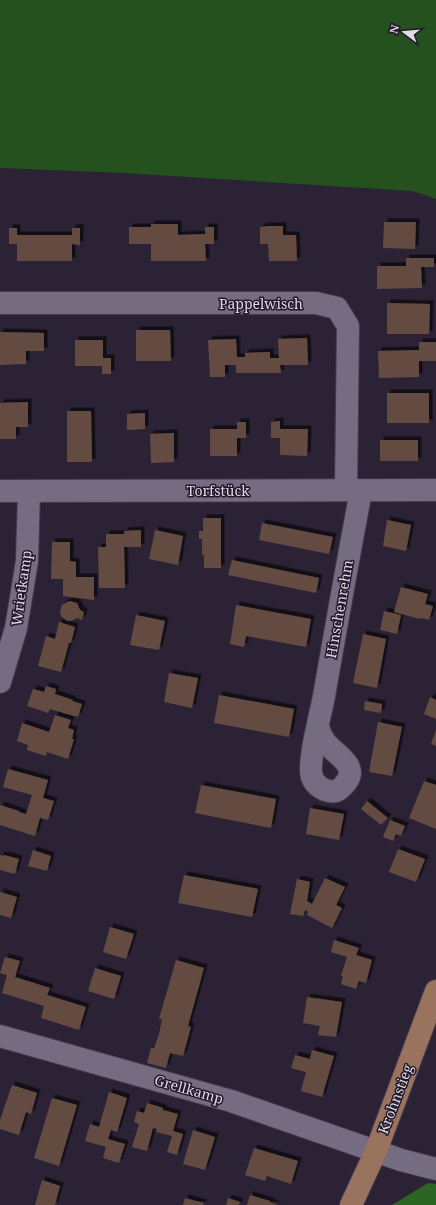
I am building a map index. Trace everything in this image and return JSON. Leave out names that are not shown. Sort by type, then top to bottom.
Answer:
[{"type":"main road","name":"Krohnstieg","points":[[351,1205],[376,1151],[436,991]]},
{"type":"street","name":"Pappelwisch","points":[[0,303],[316,303],[337,308],[348,326],[353,490]]},
{"type":"street","name":"Hinschenrehm","points":[[318,728],[353,490]]},
{"type":"street","name":"Torfstück","points":[[0,491],[436,490]]},
{"type":"street","name":"Wrietkamp","points":[[0,682],[16,628],[27,561],[29,491]]},
{"type":"street","name":"Grellkamp","points":[[0,1036],[231,1101],[376,1151],[436,1169]]},
{"type":"green space","points":[[0,0],[436,0],[436,199],[412,191],[124,173],[0,168]]},
{"type":"green space","points":[[428,1183],[436,1184],[436,1205],[392,1205]]},
{"type":"building","points":[[384,222],[416,222],[415,249],[383,248]]},
{"type":"building","points":[[151,224],[178,224],[178,235],[205,234],[205,227],[214,227],[214,244],[205,244],[206,261],[151,261],[151,244],[129,244],[129,227],[151,227]]},
{"type":"building","points":[[283,226],[283,235],[296,235],[297,261],[269,261],[268,244],[260,244],[260,227]]},
{"type":"building","points":[[9,228],[17,228],[17,235],[72,235],[72,228],[80,228],[80,245],[72,244],[72,261],[17,261],[17,244],[9,244]]},
{"type":"building","points":[[406,258],[434,258],[434,267],[421,267],[422,288],[377,289],[377,266],[406,266]]},
{"type":"building","points":[[387,303],[430,304],[429,334],[387,334]]},
{"type":"building","points":[[136,330],[170,330],[171,361],[136,361]]},
{"type":"building","points":[[0,332],[44,333],[44,351],[26,351],[26,364],[0,365]]},
{"type":"building","points":[[307,338],[308,365],[280,365],[281,373],[236,373],[236,365],[225,365],[225,377],[210,377],[208,340],[236,339],[237,357],[245,357],[245,353],[270,352],[270,358],[279,358],[278,339]]},
{"type":"building","points":[[75,340],[103,340],[103,358],[111,358],[111,374],[102,374],[102,366],[75,366]]},
{"type":"building","points":[[419,342],[436,342],[436,361],[419,361],[419,377],[379,378],[378,351],[419,350]]},
{"type":"building","points":[[387,393],[429,393],[429,423],[387,423]]},
{"type":"building","points":[[28,402],[28,427],[16,427],[16,439],[0,439],[0,403]]},
{"type":"building","points":[[67,411],[91,411],[92,462],[67,462]]},
{"type":"building","points":[[145,413],[145,429],[127,430],[127,414]]},
{"type":"building","points":[[280,421],[280,429],[308,429],[307,456],[280,455],[280,438],[271,438],[271,422]]},
{"type":"building","points":[[237,422],[246,422],[246,438],[237,438],[237,456],[210,456],[210,429],[237,429]]},
{"type":"building","points":[[174,433],[174,462],[151,463],[150,434]]},
{"type":"building","points":[[380,440],[418,440],[418,461],[380,461]]},
{"type":"building","points":[[203,518],[221,518],[221,568],[204,568],[202,539],[199,539],[199,531],[203,531]]},
{"type":"building","points":[[387,520],[411,525],[406,551],[383,546]]},
{"type":"building","points":[[262,523],[333,537],[329,554],[259,540]]},
{"type":"building","points":[[141,530],[141,547],[124,547],[125,588],[99,588],[98,547],[106,547],[106,534],[124,534],[124,531]]},
{"type":"building","points":[[155,530],[183,536],[178,565],[149,559]]},
{"type":"building","points":[[52,542],[70,542],[70,561],[76,562],[76,577],[94,577],[94,600],[63,596],[63,579],[51,579]]},
{"type":"building","points":[[232,560],[319,578],[316,593],[228,575]]},
{"type":"building","points":[[401,587],[428,594],[425,604],[433,606],[429,620],[394,612]]},
{"type":"building","points":[[69,601],[77,603],[80,610],[84,612],[82,620],[77,618],[67,621],[61,616],[60,612],[62,605]]},
{"type":"building","points":[[236,605],[311,619],[306,647],[246,636],[244,647],[230,644]]},
{"type":"building","points":[[384,611],[401,615],[397,634],[380,630]]},
{"type":"building","points":[[136,615],[165,621],[159,650],[130,645]]},
{"type":"building","points":[[59,622],[75,627],[61,672],[38,666],[46,636],[55,639]]},
{"type":"building","points":[[363,634],[386,639],[377,688],[353,683]]},
{"type":"building","points":[[169,673],[198,678],[192,708],[164,702]]},
{"type":"building","points":[[46,686],[56,689],[55,694],[82,704],[78,717],[50,709],[48,713],[27,706],[33,689],[44,692]]},
{"type":"building","points":[[219,695],[294,709],[289,737],[214,723]]},
{"type":"building","points":[[430,697],[436,700],[436,719],[424,714]]},
{"type":"building","points":[[365,701],[382,704],[381,713],[364,710]]},
{"type":"building","points":[[55,715],[71,720],[68,728],[74,730],[72,739],[74,739],[68,759],[47,752],[46,756],[27,750],[28,745],[17,741],[22,723],[49,732]]},
{"type":"building","points":[[378,722],[402,727],[392,776],[369,772]]},
{"type":"building","points":[[436,730],[436,746],[431,744]]},
{"type":"building","points":[[8,769],[48,780],[43,798],[54,801],[48,820],[40,818],[35,836],[0,825],[0,805],[26,814],[32,795],[3,787]]},
{"type":"building","points":[[424,781],[436,785],[436,829],[409,818]]},
{"type":"building","points":[[201,785],[276,799],[271,828],[195,813]]},
{"type":"building","points":[[367,801],[388,818],[381,825],[361,809]]},
{"type":"building","points":[[310,808],[344,814],[339,840],[306,834]]},
{"type":"building","points":[[390,820],[405,826],[401,836],[396,834],[393,841],[383,837]]},
{"type":"building","points":[[398,849],[425,859],[416,882],[389,872]]},
{"type":"building","points":[[33,850],[51,856],[47,871],[28,866]]},
{"type":"building","points":[[0,855],[19,859],[15,874],[0,870]]},
{"type":"building","points":[[184,875],[258,889],[252,917],[178,903]]},
{"type":"building","points":[[325,878],[345,887],[336,905],[342,908],[332,928],[307,915],[308,912],[305,910],[303,916],[290,914],[297,879],[310,882],[307,901],[312,904]]},
{"type":"building","points":[[0,892],[17,897],[11,918],[0,915]]},
{"type":"building","points":[[110,927],[134,934],[126,959],[103,952]]},
{"type":"building","points":[[334,940],[359,948],[356,955],[372,960],[366,983],[359,981],[356,989],[341,984],[343,976],[341,976],[347,957],[331,952]]},
{"type":"building","points":[[5,957],[20,961],[15,977],[50,988],[47,995],[86,1007],[79,1030],[41,1018],[44,1006],[2,993],[7,975],[0,973]]},
{"type":"building","points":[[176,960],[204,968],[188,1026],[191,1027],[183,1056],[170,1053],[166,1068],[147,1063],[151,1048],[154,1048],[159,1034],[162,1019],[159,1019]]},
{"type":"building","points":[[95,968],[121,976],[114,999],[88,991]]},
{"type":"building","points":[[307,997],[342,1002],[336,1037],[318,1035],[320,1026],[303,1023]]},
{"type":"building","points":[[312,1050],[334,1056],[322,1097],[301,1091],[306,1072],[291,1068],[295,1055],[310,1059]]},
{"type":"building","points":[[12,1085],[37,1093],[31,1114],[26,1112],[19,1135],[0,1129],[0,1120]]},
{"type":"building","points":[[109,1092],[127,1098],[117,1132],[111,1130],[108,1139],[125,1144],[119,1163],[103,1158],[106,1147],[85,1141],[90,1124],[99,1127]]},
{"type":"building","points":[[52,1098],[77,1105],[59,1166],[34,1158]]},
{"type":"building","points":[[147,1103],[163,1108],[163,1110],[178,1114],[173,1131],[183,1134],[177,1155],[167,1152],[172,1136],[156,1132],[157,1129],[153,1128],[147,1151],[132,1147],[139,1124],[134,1122],[137,1111],[144,1113]]},
{"type":"building","points":[[193,1130],[215,1137],[205,1170],[183,1164]]},
{"type":"building","points":[[254,1148],[298,1161],[291,1184],[267,1176],[265,1181],[245,1175]]},
{"type":"building","points":[[42,1180],[60,1186],[55,1205],[35,1205]]},
{"type":"building","points":[[250,1195],[270,1201],[278,1205],[247,1205]]},
{"type":"building","points":[[185,1198],[204,1203],[203,1205],[183,1205]]},
{"type":"building","points":[[228,1198],[240,1202],[239,1205],[226,1205]]}]
